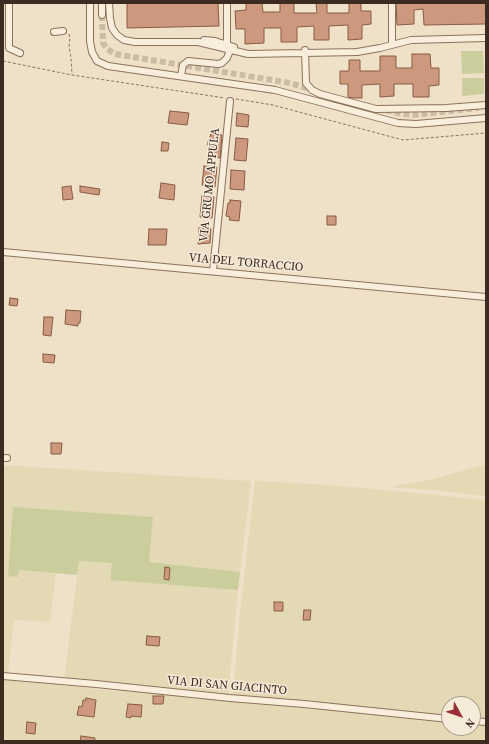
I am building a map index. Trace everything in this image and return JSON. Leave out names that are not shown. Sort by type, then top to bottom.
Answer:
[{"type":"street","points":[[9,3],[9,48],[20,53]]},
{"type":"street","points":[[90,3],[91,46],[94,56],[97,61],[110,67],[275,90],[396,123],[410,124],[486,118]]},
{"type":"street","points":[[102,3],[102,15]]},
{"type":"street","points":[[110,3],[112,28],[117,35],[124,40],[135,42],[198,42],[228,47]]},
{"type":"street","points":[[113,3],[115,25],[120,33],[125,37],[134,39],[205,40],[255,54],[363,49],[418,38],[486,37]]},
{"type":"street","points":[[181,76],[183,65],[187,61],[190,60],[220,64],[227,58],[227,3]]},
{"type":"street","points":[[392,3],[392,42]]},
{"type":"street","points":[[54,32],[63,31]]},
{"type":"street","points":[[306,51],[360,51],[416,39],[486,37]]},
{"type":"street","points":[[306,51],[306,83],[312,90],[320,94],[376,109],[446,108],[486,104]]},
{"type":"street","name":"VIA GRUMO APPULA","points":[[213,271],[230,100]]},
{"type":"street","name":"VIA DEL TORRACCIO","points":[[3,252],[486,297]]},
{"type":"street","name":"VIA DI SAN GIACINTO","points":[[3,676],[441,718]]},
{"type":"path","points":[[63,31],[70,35],[69,46],[72,75]]},
{"type":"path","points":[[3,61],[72,75],[230,100],[272,105],[402,140],[486,133]]},
{"type":"shaded area","points":[[486,464],[486,496],[390,487],[434,479]]},
{"type":"shaded area","points":[[3,465],[251,481],[240,572],[149,562],[153,517],[19,570],[56,573],[50,622],[14,620],[8,673],[3,673]]},
{"type":"shaded area","points":[[255,481],[352,487],[486,500],[486,720],[481,720],[481,696],[441,696],[441,716],[233,695],[240,614]]},
{"type":"shaded area","points":[[79,561],[112,563],[110,580],[238,590],[228,697],[64,680]]},
{"type":"shaded area","points":[[3,679],[105,690],[163,693],[441,720],[441,736],[481,736],[481,724],[486,724],[486,741],[3,741]]},
{"type":"green space","points":[[461,51],[483,51],[484,73],[462,74]]},
{"type":"green space","points":[[462,78],[484,78],[484,94],[462,96]]},
{"type":"green space","points":[[13,507],[153,517],[149,562],[240,572],[238,590],[110,580],[112,563],[79,561],[77,575],[19,570],[18,577],[8,576]]},
{"type":"building","points":[[127,3],[218,3],[219,26],[127,28]]},
{"type":"building","points":[[246,3],[262,3],[263,12],[280,12],[280,3],[294,3],[294,13],[317,13],[316,3],[327,3],[327,13],[349,13],[349,3],[361,3],[361,11],[371,11],[371,24],[362,25],[362,39],[348,40],[348,25],[329,26],[329,40],[314,40],[314,26],[297,27],[297,42],[281,42],[281,28],[264,28],[264,43],[245,44],[245,29],[236,29],[235,11],[246,10]]},
{"type":"building","points":[[396,3],[486,3],[486,24],[424,25],[423,9],[414,10],[414,24],[397,25]]},
{"type":"building","points":[[412,54],[430,54],[431,68],[439,68],[439,85],[429,86],[429,97],[413,97],[413,84],[394,84],[394,96],[380,97],[380,84],[362,85],[362,98],[353,98],[348,97],[348,84],[340,84],[340,71],[349,71],[349,60],[360,60],[360,71],[380,71],[380,56],[396,56],[396,68],[412,68]]},
{"type":"building","points":[[170,111],[189,113],[187,125],[168,123]]},
{"type":"building","points":[[237,113],[249,115],[248,127],[236,126]]},
{"type":"building","points":[[211,134],[222,135],[220,158],[209,156],[210,150],[209,145],[207,145]]},
{"type":"building","points":[[236,138],[248,139],[246,161],[234,160]]},
{"type":"building","points":[[162,142],[169,143],[168,151],[161,151]]},
{"type":"building","points":[[204,166],[217,167],[215,187],[202,185]]},
{"type":"building","points":[[231,170],[245,171],[244,190],[230,189]]},
{"type":"building","points":[[161,183],[175,185],[174,200],[159,198]]},
{"type":"building","points":[[71,186],[73,199],[63,200],[62,187]]},
{"type":"building","points":[[80,186],[100,189],[99,195],[80,192]]},
{"type":"building","points":[[202,196],[214,197],[212,218],[200,217]]},
{"type":"building","points":[[230,200],[241,201],[239,221],[229,220],[230,217],[226,216],[228,203],[230,203]]},
{"type":"building","points":[[327,216],[336,216],[336,225],[327,225]]},
{"type":"building","points":[[199,228],[211,229],[210,243],[198,244]]},
{"type":"building","points":[[149,229],[167,229],[166,245],[148,245]]},
{"type":"building","points":[[10,298],[18,299],[17,306],[9,305]]},
{"type":"building","points":[[66,310],[81,311],[80,323],[78,323],[78,326],[65,324]]},
{"type":"building","points":[[44,317],[53,317],[51,336],[43,335]]},
{"type":"building","points":[[43,354],[55,355],[54,363],[43,362]]},
{"type":"building","points":[[51,443],[62,443],[61,454],[51,454]]},
{"type":"building","points":[[165,567],[170,568],[169,580],[164,579]]},
{"type":"building","points":[[274,602],[283,602],[283,611],[274,611]]},
{"type":"building","points":[[304,610],[311,610],[310,620],[303,620]]},
{"type":"building","points":[[147,636],[160,637],[159,646],[146,645]]},
{"type":"building","points":[[153,696],[164,696],[163,704],[153,704]]},
{"type":"building","points":[[86,698],[96,700],[94,717],[77,715],[79,706],[82,707],[83,700],[86,700]]},
{"type":"building","points":[[128,704],[142,705],[141,717],[126,717]]},
{"type":"building","points":[[27,722],[36,723],[35,734],[26,733]]},
{"type":"building","points":[[81,736],[95,738],[95,741],[80,741]]},
{"type":"tunnel","points":[[102,15],[103,43],[107,49],[115,54],[290,83],[313,90]]},
{"type":"tunnel","points":[[386,110],[414,115],[478,108]]}]
